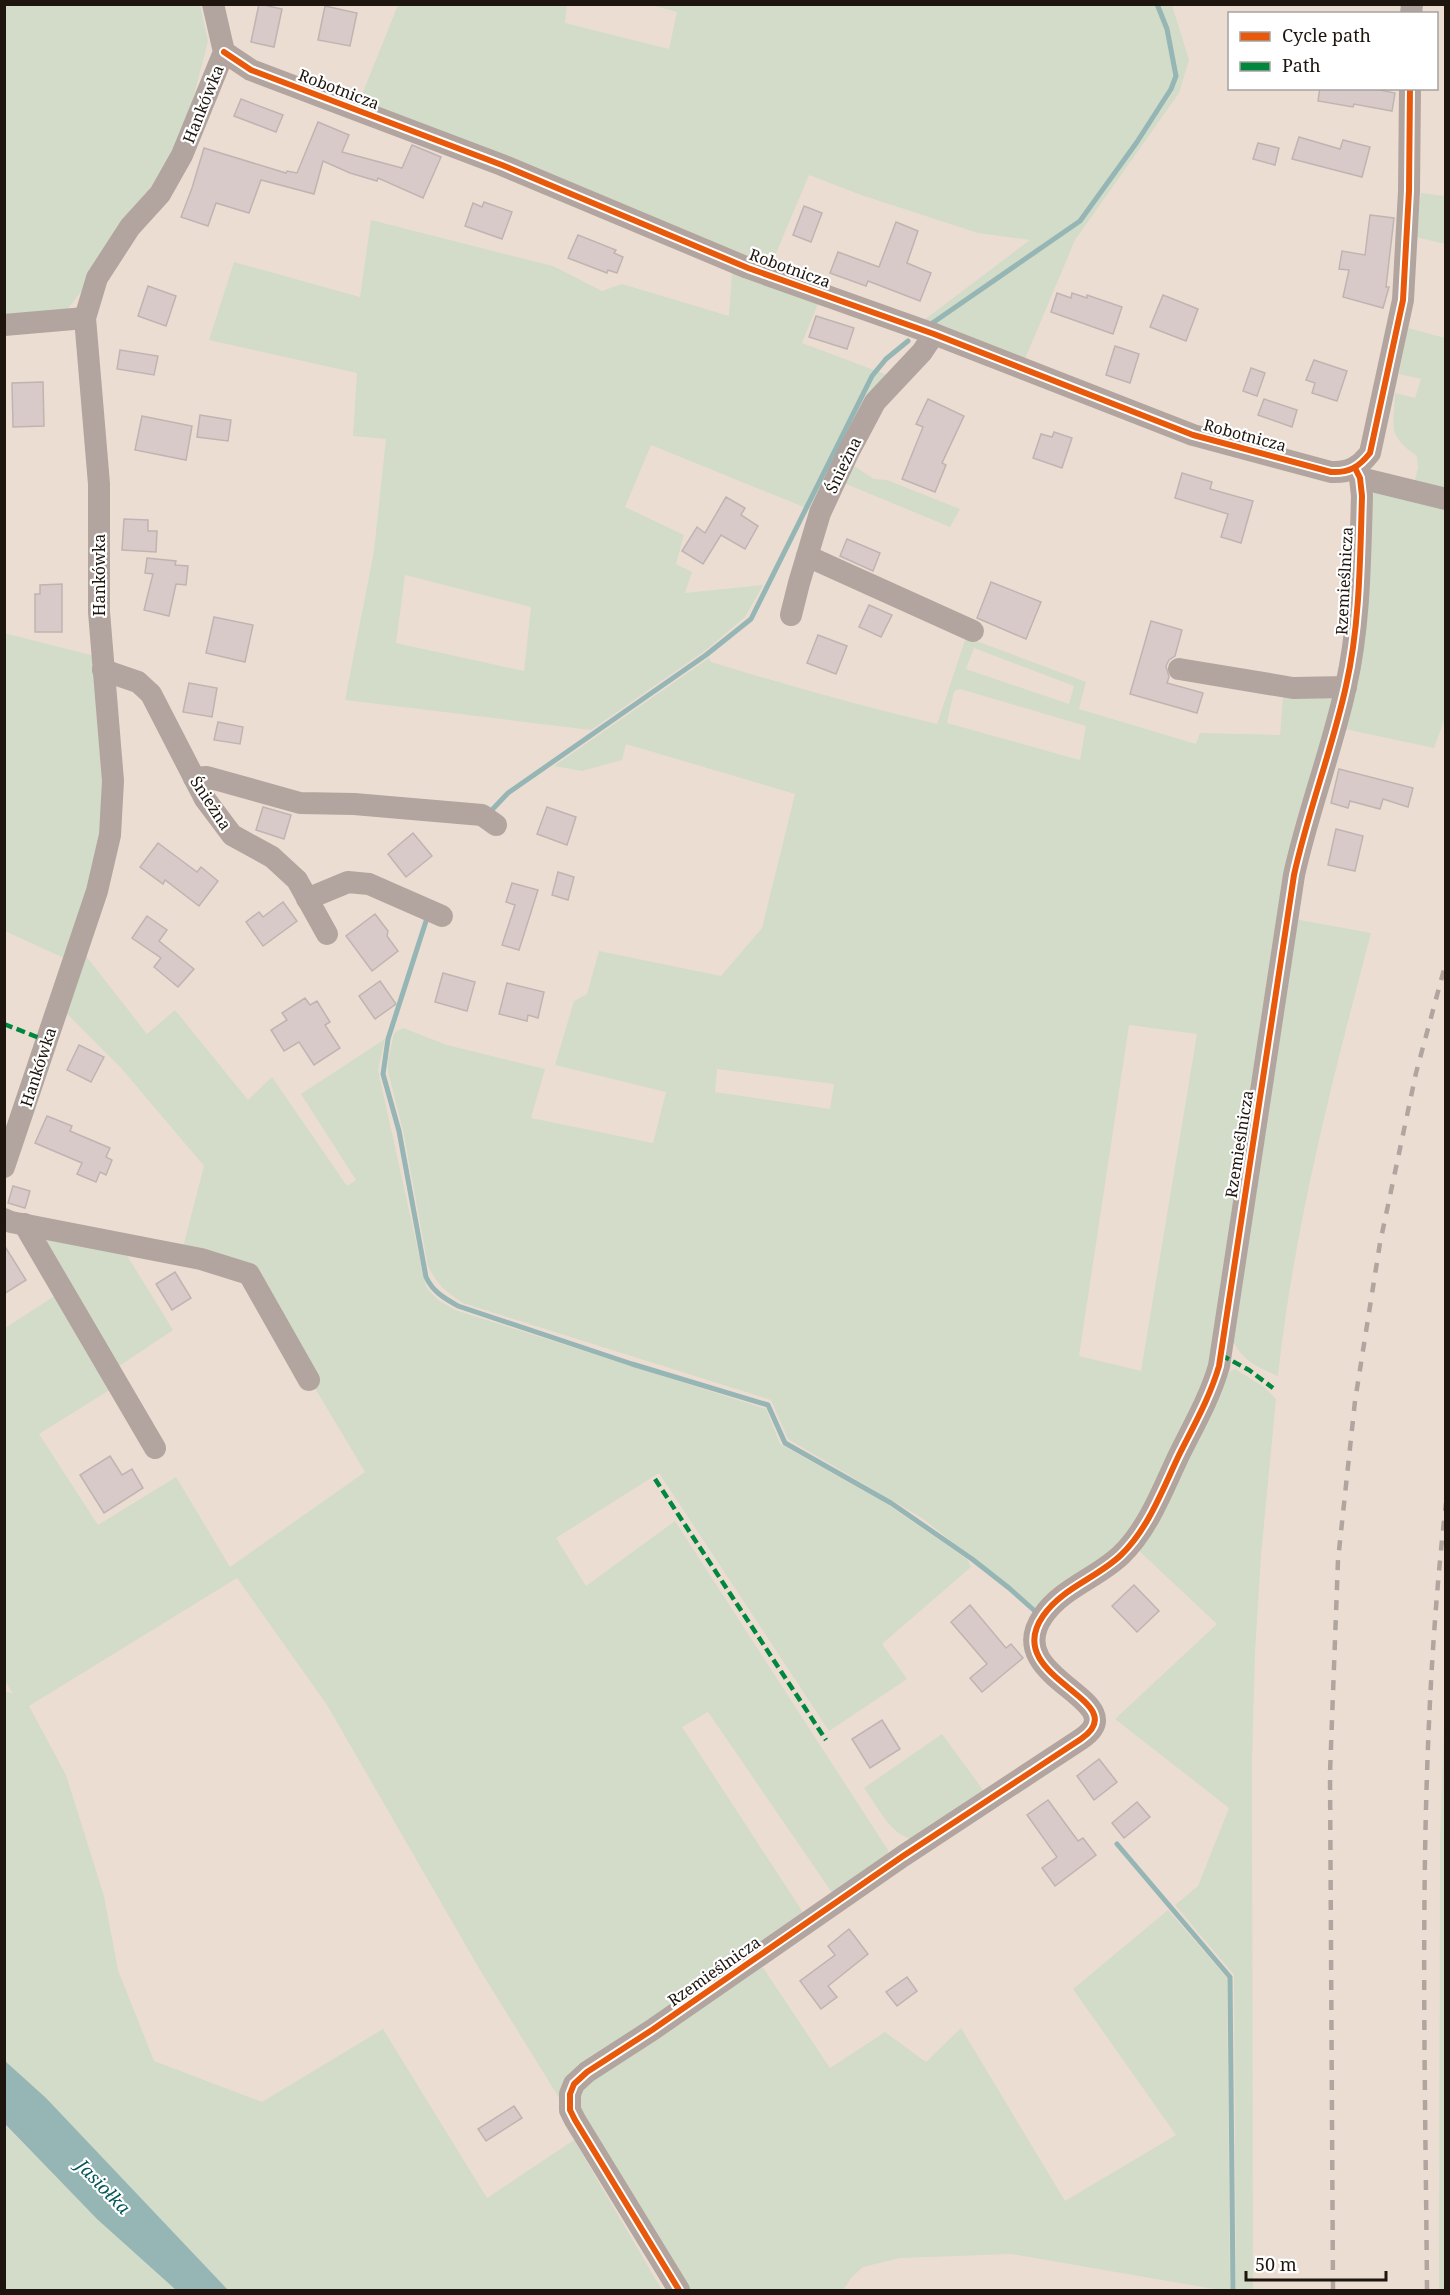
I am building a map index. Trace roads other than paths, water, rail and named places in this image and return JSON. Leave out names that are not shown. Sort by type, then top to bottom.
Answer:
[{"type":"street","name":"Hankówka","points":[[4,1167],[97,891],[110,834],[113,781],[99,612],[99,484],[85,318],[97,278],[130,227],[160,194],[182,155],[224,52],[213,4]]},
{"type":"street","name":"Robotnicza","points":[[224,52],[251,70],[502,165],[748,268],[934,334],[1193,435],[1331,472],[1358,470],[1446,499]]},
{"type":"street","points":[[1358,470],[1370,453],[1373,443],[1402,300],[1409,191],[1410,90]]},
{"type":"street","points":[[4,325],[85,318]]},
{"type":"street","name":"Śnieżna","points":[[791,615],[820,513],[875,402],[922,352],[934,334]]},
{"type":"street","name":"Rzemieślnicza","points":[[679,2290],[574,2120],[568,2101],[574,2084],[587,2072],[652,2030],[900,1858],[1074,1743],[1092,1729],[1095,1722],[1094,1713],[1088,1704],[1049,1672],[1038,1658],[1033,1648],[1034,1637],[1037,1625],[1052,1605],[1109,1566],[1135,1539],[1146,1523],[1215,1379],[1294,875],[1346,687],[1357,622],[1362,496],[1358,470]]},
{"type":"street","points":[[807,556],[973,631]]},
{"type":"street","points":[[1179,669],[1293,688],[1346,687]]},
{"type":"street","name":"Śnieżna","points":[[103,670],[138,682],[151,694],[205,799],[232,835],[272,857],[297,880],[327,934]]},
{"type":"street","points":[[194,778],[207,777],[300,803],[354,804],[489,820]]},
{"type":"street","points":[[307,899],[348,882],[369,884],[442,916]]},
{"type":"street","points":[[14,1222],[201,1259],[249,1275],[309,1380]]},
{"type":"street","points":[[14,1222],[155,1448]]},
{"type":"water","name":"Jasiołka","points":[[5,2061],[46,2098],[228,2290],[176,2290],[97,2219],[5,2124]]},
{"type":"waterway","points":[[931,324],[1080,221],[1137,142],[1171,89],[1176,76],[1167,29],[1157,4]]},
{"type":"waterway","points":[[488,814],[508,793],[706,655],[751,619],[872,376],[886,359],[908,341]]},
{"type":"waterway","points":[[427,918],[388,1039],[383,1074],[399,1131],[426,1277],[432,1287],[458,1306],[632,1364],[768,1405],[785,1443],[891,1503],[972,1559],[1009,1588],[1036,1612],[1035,1614]]},
{"type":"waterway","points":[[1117,1844],[1230,1977],[1233,2290]]},
{"type":"railway","points":[[1333,2290],[1330,1773],[1338,1560],[1355,1401],[1380,1243],[1416,1073],[1446,962]]},
{"type":"railway","points":[[1427,2290],[1424,1995],[1426,1798],[1436,1601],[1446,1503]]}]
